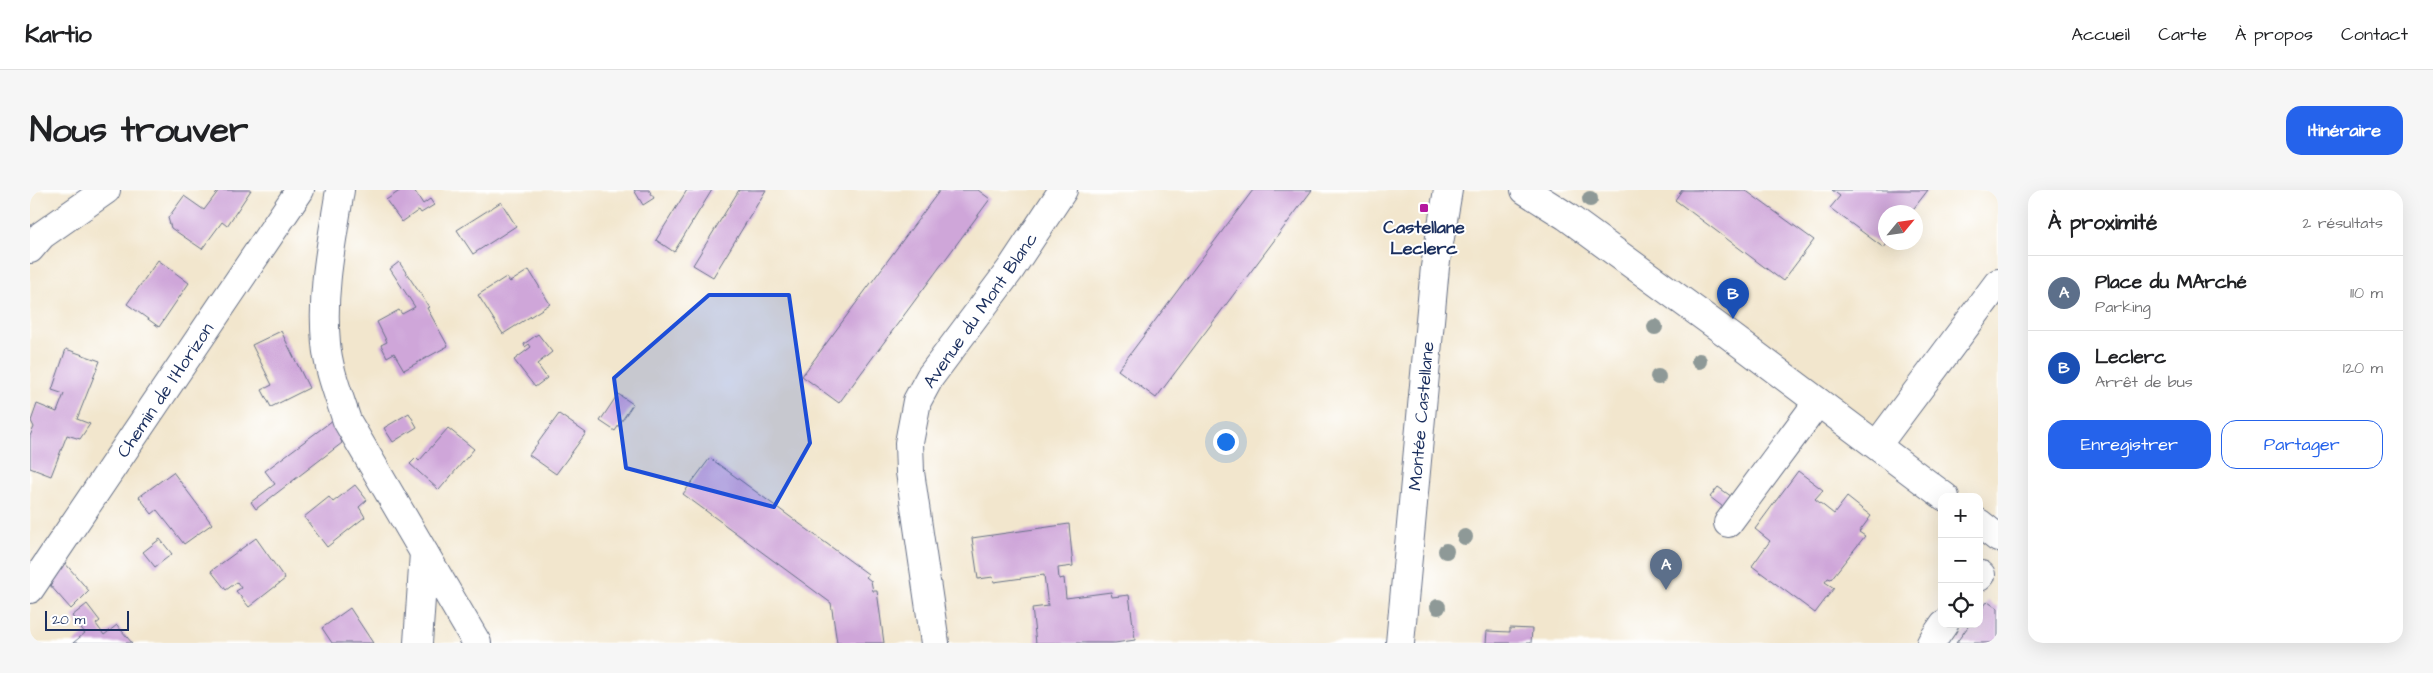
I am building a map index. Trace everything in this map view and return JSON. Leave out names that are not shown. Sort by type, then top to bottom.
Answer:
[{"type":"street","points":[[30,249],[42,235],[106,190]]},
{"type":"street","name":"Chemin de l'Horizon","points":[[30,590],[300,190]]},
{"type":"street","points":[[340,190],[325,290],[326,344],[347,421],[477,643]]},
{"type":"street","name":"Avenue du Mont Blanc","points":[[935,643],[910,472],[909,443],[917,401],[930,377],[1010,270],[1063,190]]},
{"type":"street","name":"Montée Castellane","points":[[1400,643],[1434,267],[1448,190]]},
{"type":"street","points":[[1525,190],[1566,216],[1940,493]]},
{"type":"street","points":[[1877,445],[1998,283]]},
{"type":"street","points":[[1728,523],[1818,402]]},
{"type":"street","points":[[1983,526],[1998,538]]},
{"type":"street","points":[[418,643],[424,553]]},
{"type":"street","points":[[1931,643],[1941,628]]},
{"type":"highlighted area","points":[[709,295],[789,295],[810,443],[774,507],[626,468],[614,378]]},
{"type":"building","points":[[219,190],[251,190],[227,226],[222,222],[202,249],[171,228],[168,218],[184,196],[204,210]]},
{"type":"building","points":[[401,190],[414,190],[423,204],[430,199],[434,205],[421,213],[419,210],[402,222],[386,200]]},
{"type":"building","points":[[634,190],[649,190],[654,198],[643,205]]},
{"type":"building","points":[[687,190],[712,190],[674,252],[656,240]]},
{"type":"building","points":[[739,190],[766,190],[713,277],[693,265]]},
{"type":"building","points":[[940,190],[978,190],[990,199],[839,403],[802,376]]},
{"type":"building","points":[[1253,190],[1312,190],[1156,398],[1118,370]]},
{"type":"building","points":[[1682,190],[1745,190],[1814,240],[1783,281],[1675,200]]},
{"type":"building","points":[[1832,190],[1928,190],[1916,205],[1878,205],[1878,244],[1830,208],[1840,196]]},
{"type":"building","points":[[501,202],[516,226],[473,254],[457,230]]},
{"type":"building","points":[[158,260],[189,283],[159,327],[127,304]]},
{"type":"building","points":[[399,262],[429,307],[427,308],[448,346],[404,370],[394,353],[387,357],[381,345],[387,342],[377,322],[399,310],[402,314],[415,307],[390,269]]},
{"type":"building","points":[[529,270],[550,304],[503,334],[478,295],[506,277],[510,282]]},
{"type":"building","points":[[281,331],[309,388],[271,407],[262,390],[272,385],[252,345]]},
{"type":"building","points":[[538,334],[552,352],[537,364],[547,378],[535,387],[514,360],[531,347],[529,344],[525,347],[524,344]]},
{"type":"building","points":[[66,349],[100,361],[77,419],[90,424],[80,439],[67,435],[51,476],[30,468],[30,436],[34,427],[31,421],[37,404],[57,412],[64,394],[52,390]]},
{"type":"building","points":[[618,394],[633,404],[615,431],[600,421]]},
{"type":"building","points":[[409,413],[417,427],[393,442],[384,428]]},
{"type":"building","points":[[559,414],[586,433],[556,474],[529,455]]},
{"type":"building","points":[[333,420],[342,443],[256,509],[251,502],[275,484],[265,471]]},
{"type":"building","points":[[448,428],[474,449],[439,490],[410,464],[416,458],[419,461]]},
{"type":"building","points":[[710,458],[868,574],[866,577],[871,581],[873,591],[877,591],[884,643],[837,643],[831,603],[683,494]]},
{"type":"building","points":[[1798,471],[1823,490],[1815,499],[1834,514],[1847,497],[1871,516],[1859,532],[1865,536],[1831,579],[1828,578],[1825,582],[1834,588],[1815,613],[1752,566],[1770,541],[1755,529]]},
{"type":"building","points":[[173,472],[212,524],[184,544],[157,510],[152,514],[139,497]]},
{"type":"building","points":[[355,485],[367,500],[359,507],[365,517],[327,547],[304,517],[329,497],[333,502]]},
{"type":"building","points":[[1718,487],[1735,499],[1727,510],[1710,497]]},
{"type":"building","points":[[1069,524],[1073,566],[1058,568],[1059,579],[1064,578],[1066,598],[1111,592],[1112,597],[1129,595],[1135,640],[1115,643],[1036,643],[1032,608],[1048,606],[1044,575],[994,582],[993,577],[978,579],[972,538]]},
{"type":"building","points":[[256,538],[285,579],[249,607],[236,591],[241,588],[237,582],[226,590],[211,571]]},
{"type":"building","points":[[160,539],[172,554],[155,567],[143,552]]},
{"type":"building","points":[[64,562],[89,591],[71,609],[49,584]]},
{"type":"building","points":[[1988,601],[1998,608],[1998,643],[1956,643],[1967,628],[1983,628],[1983,607]]},
{"type":"building","points":[[87,604],[100,621],[96,624],[104,635],[117,625],[132,643],[73,643],[85,633],[72,616]]},
{"type":"building","points":[[350,608],[373,643],[332,643],[322,628]]},
{"type":"building","points":[[1510,628],[1532,629],[1531,643],[1486,643],[1487,631],[1510,632]]},
{"type":"place","name":"Castellane Leclerc","points":[[1424,208]]},
{"type":"place","name":"Leclerc","points":[[1733,319]]},
{"type":"place","name":"Place du MArché","points":[[1666,590]]}]
